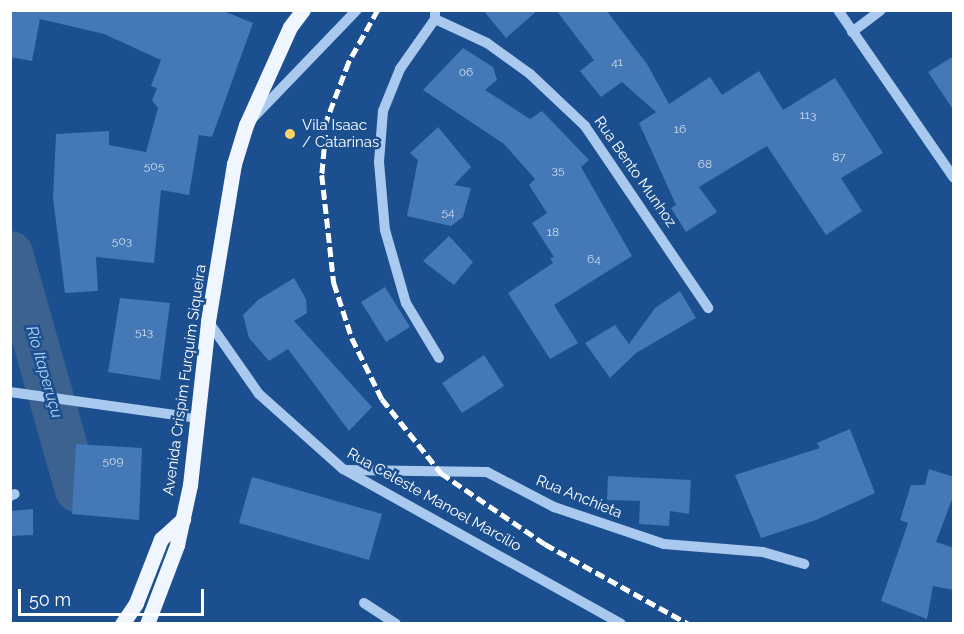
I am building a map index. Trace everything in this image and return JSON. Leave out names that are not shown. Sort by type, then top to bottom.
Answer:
[{"type":"main road","name":"Avenida Crispim Furquim Siqueira","points":[[147,624],[183,519],[198,418],[208,321],[234,164],[246,125],[290,27],[303,10]]},
{"type":"main road","points":[[122,624],[136,603],[161,539],[183,519]]},
{"type":"street","points":[[246,125],[357,10]]},
{"type":"street","points":[[838,10],[954,178]]},
{"type":"street","points":[[852,32],[881,10]]},
{"type":"street","points":[[435,15],[400,69],[383,111],[379,162],[385,231],[406,303],[439,358]]},
{"type":"street","name":"Rua Bento Munhoz","points":[[435,15],[487,43],[530,74],[585,126],[708,308]]},
{"type":"street","name":"Rua Celeste Manoel Marcílio","points":[[208,321],[260,394],[343,470],[621,624]]},
{"type":"street","points":[[10,392],[198,418]]},
{"type":"street","name":"Rua Anchieta","points":[[343,470],[487,472],[554,507],[664,544],[763,552],[804,564]]},
{"type":"street","points":[[364,603],[396,624]]},
{"type":"building","points":[[10,10],[221,10],[253,23],[212,137],[199,135],[189,195],[161,190],[154,263],[96,257],[98,291],[65,293],[53,198],[56,134],[109,131],[109,145],[146,152],[158,108],[152,100],[157,88],[151,86],[161,60],[104,34],[40,19],[32,61],[10,57]]},
{"type":"building","points":[[483,10],[538,10],[506,38]]},
{"type":"building","points":[[556,10],[606,10],[647,64],[669,104],[710,77],[722,95],[759,71],[783,110],[835,78],[883,153],[841,178],[862,211],[826,235],[767,146],[699,187],[717,212],[686,232],[671,208],[676,205],[639,123],[656,112],[622,82],[601,97],[580,71],[594,60]]},
{"type":"building","points":[[463,48],[493,67],[497,80],[485,90],[530,119],[542,111],[589,160],[581,167],[632,256],[554,305],[578,343],[550,359],[508,293],[553,263],[550,258],[554,257],[532,223],[547,213],[529,185],[535,179],[504,144],[423,90]]},
{"type":"building","points":[[954,56],[954,111],[928,72]]},
{"type":"building","points":[[438,127],[471,167],[454,185],[471,188],[463,217],[451,226],[407,216],[418,160],[410,153]]},
{"type":"building","points":[[449,236],[473,262],[454,285],[423,261]]},
{"type":"building","points":[[294,278],[306,299],[307,313],[294,321],[372,407],[349,431],[288,349],[269,361],[249,338],[243,315],[258,300]]},
{"type":"building","points":[[385,287],[410,327],[386,342],[361,302]]},
{"type":"building","points":[[680,291],[696,318],[636,353],[610,378],[585,343],[615,325],[629,344],[655,308]]},
{"type":"building","points":[[120,298],[170,303],[160,380],[108,372]]},
{"type":"building","points":[[484,355],[504,386],[462,413],[442,383]]},
{"type":"building","points":[[850,429],[875,493],[816,520],[761,538],[735,475],[820,448],[817,443]]},
{"type":"building","points":[[76,444],[142,448],[139,520],[72,514]]},
{"type":"building","points":[[929,469],[954,477],[954,494],[936,542],[954,548],[954,590],[933,586],[927,619],[881,601],[908,523],[900,520],[911,485],[925,485]]},
{"type":"building","points":[[608,476],[691,480],[689,514],[670,511],[669,526],[639,524],[640,501],[607,500]]},
{"type":"building","points":[[252,477],[382,514],[369,560],[239,523]]},
{"type":"building","points":[[33,509],[33,535],[10,536],[10,511]]},
{"type":"waterway","name":"Rio Itaperuçu","points":[[10,253],[77,490]]},
{"type":"railway","points":[[378,10],[349,62],[327,120],[322,175],[334,283],[352,338],[382,399],[441,473],[545,544],[689,624]]},
{"type":"place","name":"Vila Isaac / Catarinas","points":[[290,134]]}]
